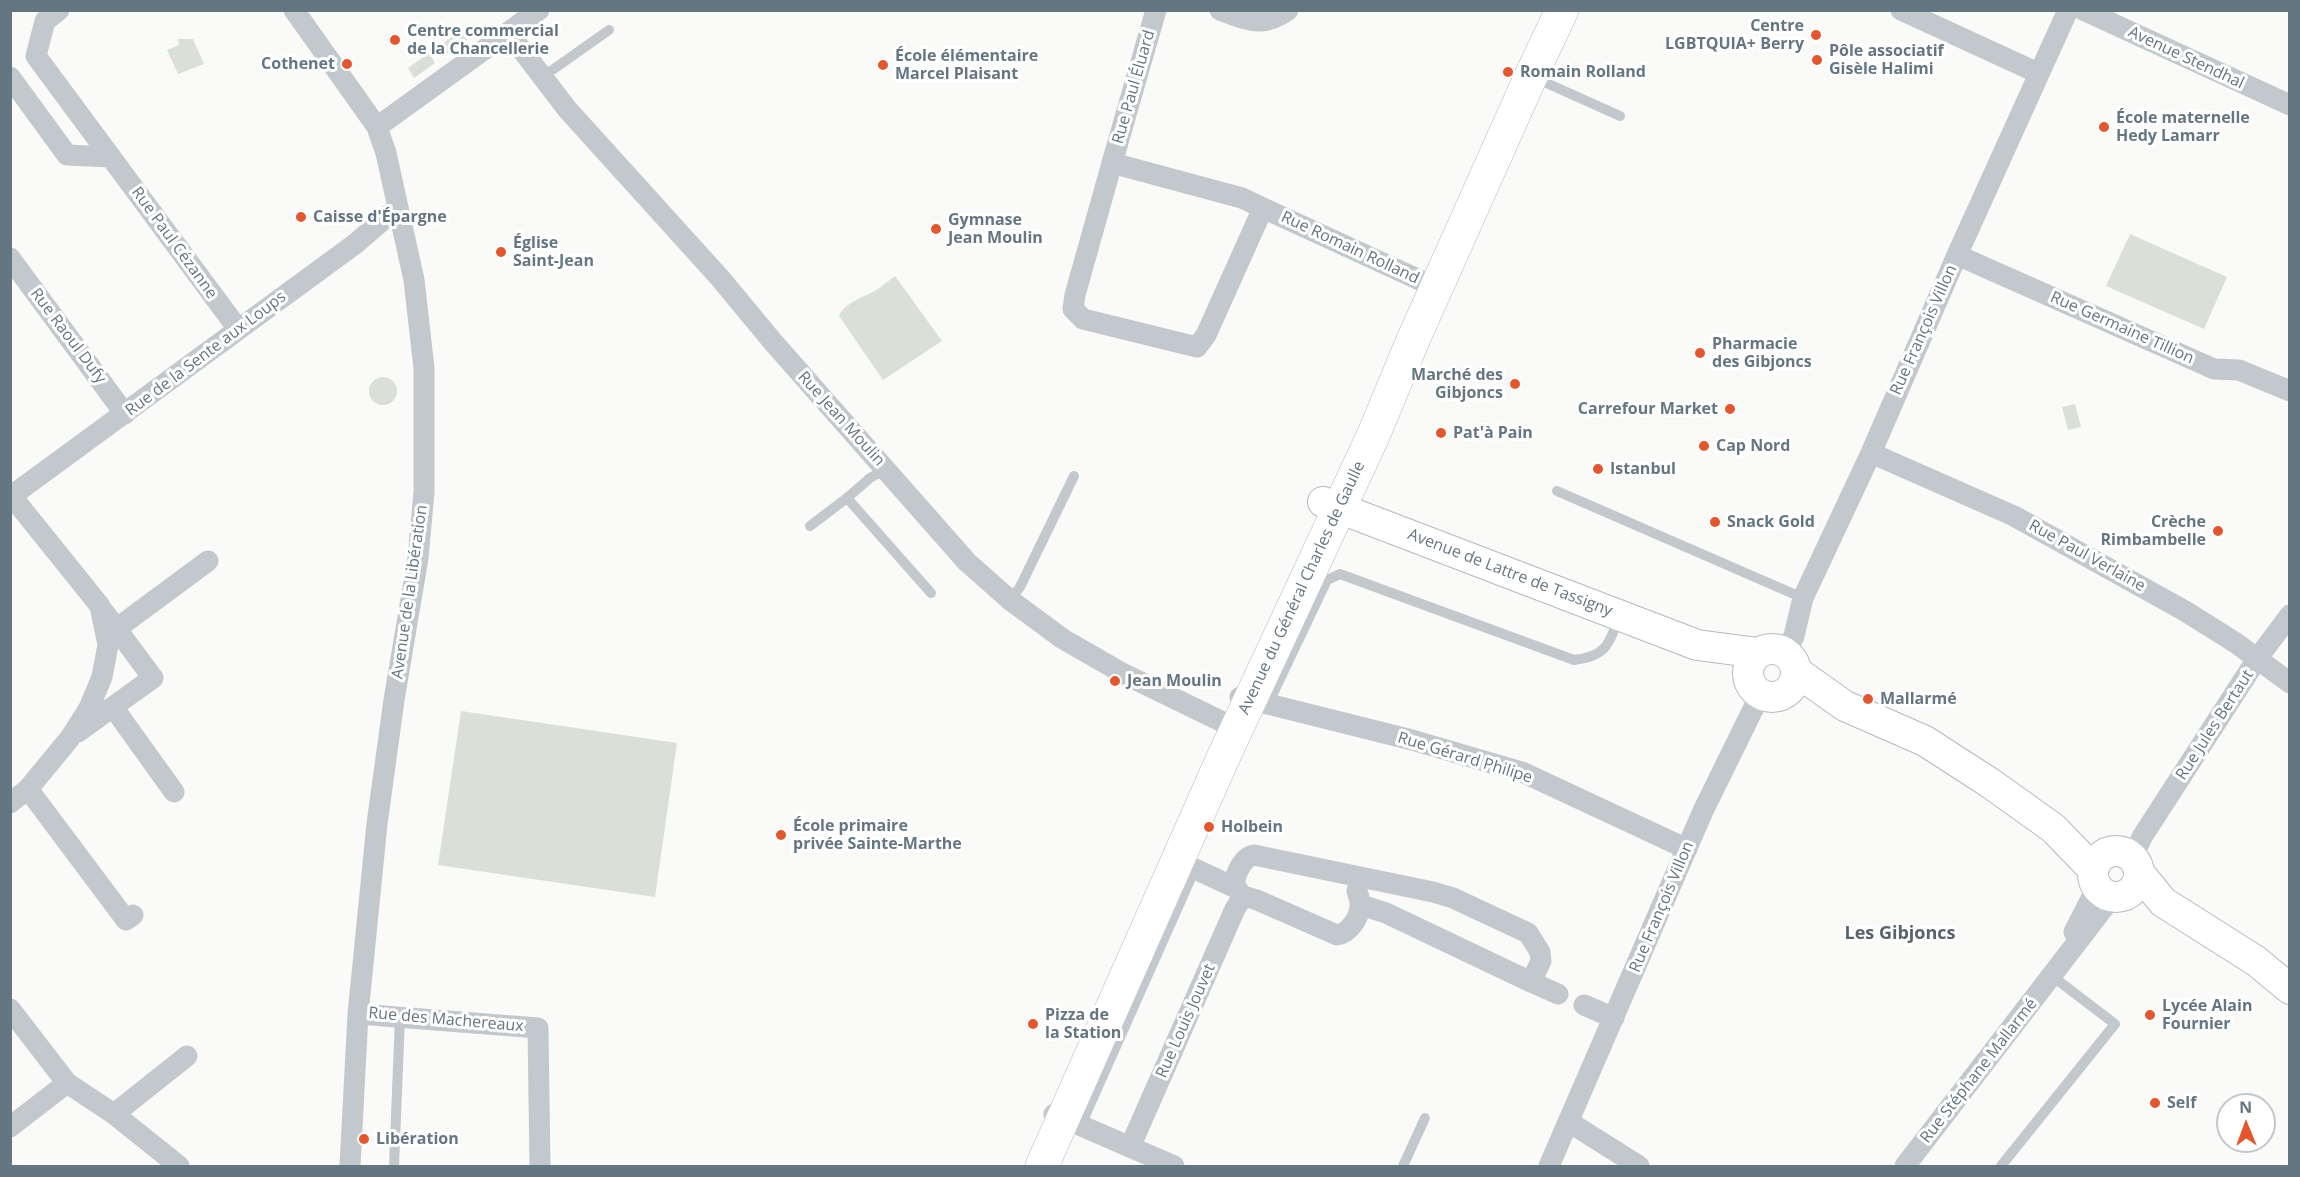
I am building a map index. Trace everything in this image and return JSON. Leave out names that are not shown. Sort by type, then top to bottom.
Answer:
[{"type":"main road","name":"Avenue du Général Charles de Gaulle","points":[[1042,1167],[1331,505],[1373,436],[1429,285],[1544,10]]},
{"type":"main road","name":"Avenue du Général Charles de Gaulle","points":[[1429,285],[1539,83],[1562,10]]},
{"type":"main road","name":"Avenue de Lattre de Tassigny","points":[[1331,505],[1772,674],[1925,741],[1990,783],[2053,828],[2120,869],[2163,902],[2256,961],[2289,988]]},
{"type":"main road","name":"Avenue du Général Charles de Gaulle","points":[[1025,1167],[1065,1118]]},
{"type":"street","points":[[59,10],[45,21],[36,56],[10,76],[68,155],[111,157]]},
{"type":"street","name":"Avenue de la Libération","points":[[294,10],[377,127],[414,280],[424,368],[424,492],[418,558],[394,700],[378,824],[358,1014],[350,1167]]},
{"type":"street","points":[[377,127],[539,10]]},
{"type":"street","name":"Rue Paul Éluard","points":[[1112,163],[1156,10]]},
{"type":"street","points":[[1220,10],[1256,23],[1275,19],[1288,10]]},
{"type":"street","points":[[1901,10],[2038,74]]},
{"type":"street","name":"Rue François Villon","points":[[1549,1167],[1687,849],[1772,674],[1794,636],[1803,598],[2068,10]]},
{"type":"street","name":"Avenue Stendhal","points":[[2083,10],[2289,105]]},
{"type":"street","name":"Rue Jean Moulin","points":[[508,33],[542,78],[967,562],[1010,600],[1064,639],[1124,674],[1242,710]]},
{"type":"street","name":"Rue Paul Cézanne","points":[[36,56],[238,329]]},
{"type":"street","name":"Rue Romain Rolland","points":[[1263,208],[1206,335],[1197,347],[1083,319],[1073,309],[1112,163],[1242,198],[1429,285]]},
{"type":"street","name":"Rue de la Sente aux Loups","points":[[11,495],[355,244],[398,207]]},
{"type":"street","name":"Rue Germaine Tillion","points":[[1957,255],[2214,369],[2239,370],[2289,392]]},
{"type":"street","name":"Rue Raoul Dufy","points":[[10,258],[125,414]]},
{"type":"street","name":"Rue Paul Verlaine","points":[[1870,453],[2014,516],[2185,611],[2236,643],[2289,683]]},
{"type":"street","points":[[11,495],[100,606],[153,678],[70,738]]},
{"type":"street","points":[[116,629],[208,561]]},
{"type":"street","points":[[10,803],[28,789],[70,738],[89,708],[102,677],[108,645],[100,606]]},
{"type":"street","name":"Rue Jules Bertaut","points":[[2120,869],[2257,659],[2289,615]]},
{"type":"street","points":[[113,707],[174,792]]},
{"type":"street","name":"Rue Gérard Philipe","points":[[1242,710],[1412,740],[1522,772],[1566,795],[1687,849]]},
{"type":"street","points":[[28,789],[126,920],[133,915]]},
{"type":"street","name":"Rue Louis Jouvet","points":[[1130,1147],[1235,909],[1240,892],[1235,882],[1239,870],[1249,856],[1254,855],[1433,891],[1454,898],[1528,933],[1540,952],[1541,961],[1531,982]]},
{"type":"street","points":[[1195,868],[1240,892],[1336,935],[1343,934],[1350,929],[1361,905],[1353,875]]},
{"type":"street","name":"Rue Stéphane Mallarmé","points":[[1905,1167],[2052,976],[2120,869]]},
{"type":"street","points":[[1361,905],[1386,913],[1558,994]]},
{"type":"street","points":[[1584,1005],[1614,1018]]},
{"type":"street","points":[[10,1009],[68,1083],[114,1114],[179,1167]]},
{"type":"street","name":"Rue des Machereaux","points":[[358,1014],[538,1028],[540,1167]]},
{"type":"street","points":[[114,1114],[187,1056]]},
{"type":"street","points":[[10,1127],[68,1083]]},
{"type":"street","points":[[1065,1118],[1174,1167]]},
{"type":"street","points":[[1569,1122],[1639,1167]]},
{"type":"lane","points":[[542,78],[609,30]]},
{"type":"lane","points":[[1539,83],[1620,116]]},
{"type":"lane","points":[[810,526],[870,478],[886,469]]},
{"type":"lane","points":[[1010,600],[1020,587],[1074,476]]},
{"type":"lane","points":[[1557,491],[1803,598]]},
{"type":"lane","points":[[847,498],[931,593]]},
{"type":"lane","points":[[1242,710],[1327,580],[1340,574],[1574,660],[1589,658],[1602,652],[1609,644],[1619,615]]},
{"type":"lane","points":[[1065,1118],[1195,868]]},
{"type":"lane","points":[[2001,1167],[2115,1024],[2052,976]]},
{"type":"lane","points":[[394,1167],[400,1017]]},
{"type":"lane","points":[[1403,1167],[1425,1118]]},
{"type":"shaded area","points":[[466,27],[472,36],[446,55],[440,45]]},
{"type":"shaded area","points":[[178,39],[193,39],[204,64],[178,74],[167,50],[179,45]]},
{"type":"shaded area","points":[[429,53],[435,63],[414,78],[408,68]]},
{"type":"shaded area","points":[[2130,234],[2227,277],[2204,329],[2106,286]]},
{"type":"shaded area","points":[[895,276],[942,341],[883,380],[839,316],[849,304],[875,291]]},
{"type":"shaded area","points":[[383,377],[393,381],[397,391],[393,401],[383,405],[373,401],[369,391],[373,381]]},
{"type":"shaded area","points":[[2075,404],[2081,427],[2068,430],[2062,407]]},
{"type":"shaded area","points":[[461,711],[677,743],[655,897],[438,865]]},
{"type":"place","name":"Centre LGBTQUIA+ Berry","points":[[1816,35]]},
{"type":"place","name":"Centre commercial de la Chancellerie","points":[[395,40]]},
{"type":"place","name":"Pôle associatif Gisèle Halimi","points":[[1817,60]]},
{"type":"place","name":"Cothenet","points":[[347,64]]},
{"type":"place","name":"École élémentaire Marcel Plaisant","points":[[883,65]]},
{"type":"place","name":"Romain Rolland","points":[[1508,72]]},
{"type":"place","name":"École maternelle Hedy Lamarr","points":[[2104,127]]},
{"type":"place","name":"Caisse d'Épargne","points":[[301,217]]},
{"type":"place","name":"Gymnase Jean Moulin","points":[[936,229]]},
{"type":"place","name":"Église Saint-Jean","points":[[501,252]]},
{"type":"place","name":"Pharmacie des Gibjoncs","points":[[1700,353]]},
{"type":"place","name":"Marché des Gibjoncs","points":[[1515,384]]},
{"type":"place","name":"Carrefour Market","points":[[1730,409]]},
{"type":"place","name":"Pat'à Pain","points":[[1441,433]]},
{"type":"place","name":"Cap Nord","points":[[1704,446]]},
{"type":"place","name":"Istanbul","points":[[1598,469]]},
{"type":"place","name":"Snack Gold","points":[[1715,522]]},
{"type":"place","name":"Crèche Rimbambelle","points":[[2218,531]]},
{"type":"place","name":"Jean Moulin","points":[[1115,681]]},
{"type":"place","name":"Mallarmé","points":[[1868,699]]},
{"type":"place","name":"Holbein","points":[[1209,827]]},
{"type":"place","name":"École primaire privée Sainte-Marthe","points":[[781,835]]},
{"type":"place","name":"Lycée Alain Fournier","points":[[2150,1015]]},
{"type":"place","name":"Pizza de la Station","points":[[1033,1024]]},
{"type":"place","name":"Self","points":[[2155,1103]]},
{"type":"place","name":"Libération","points":[[364,1139]]},
{"type":"district","name":"Les Gibjoncs","points":[[1900,934]]}]
